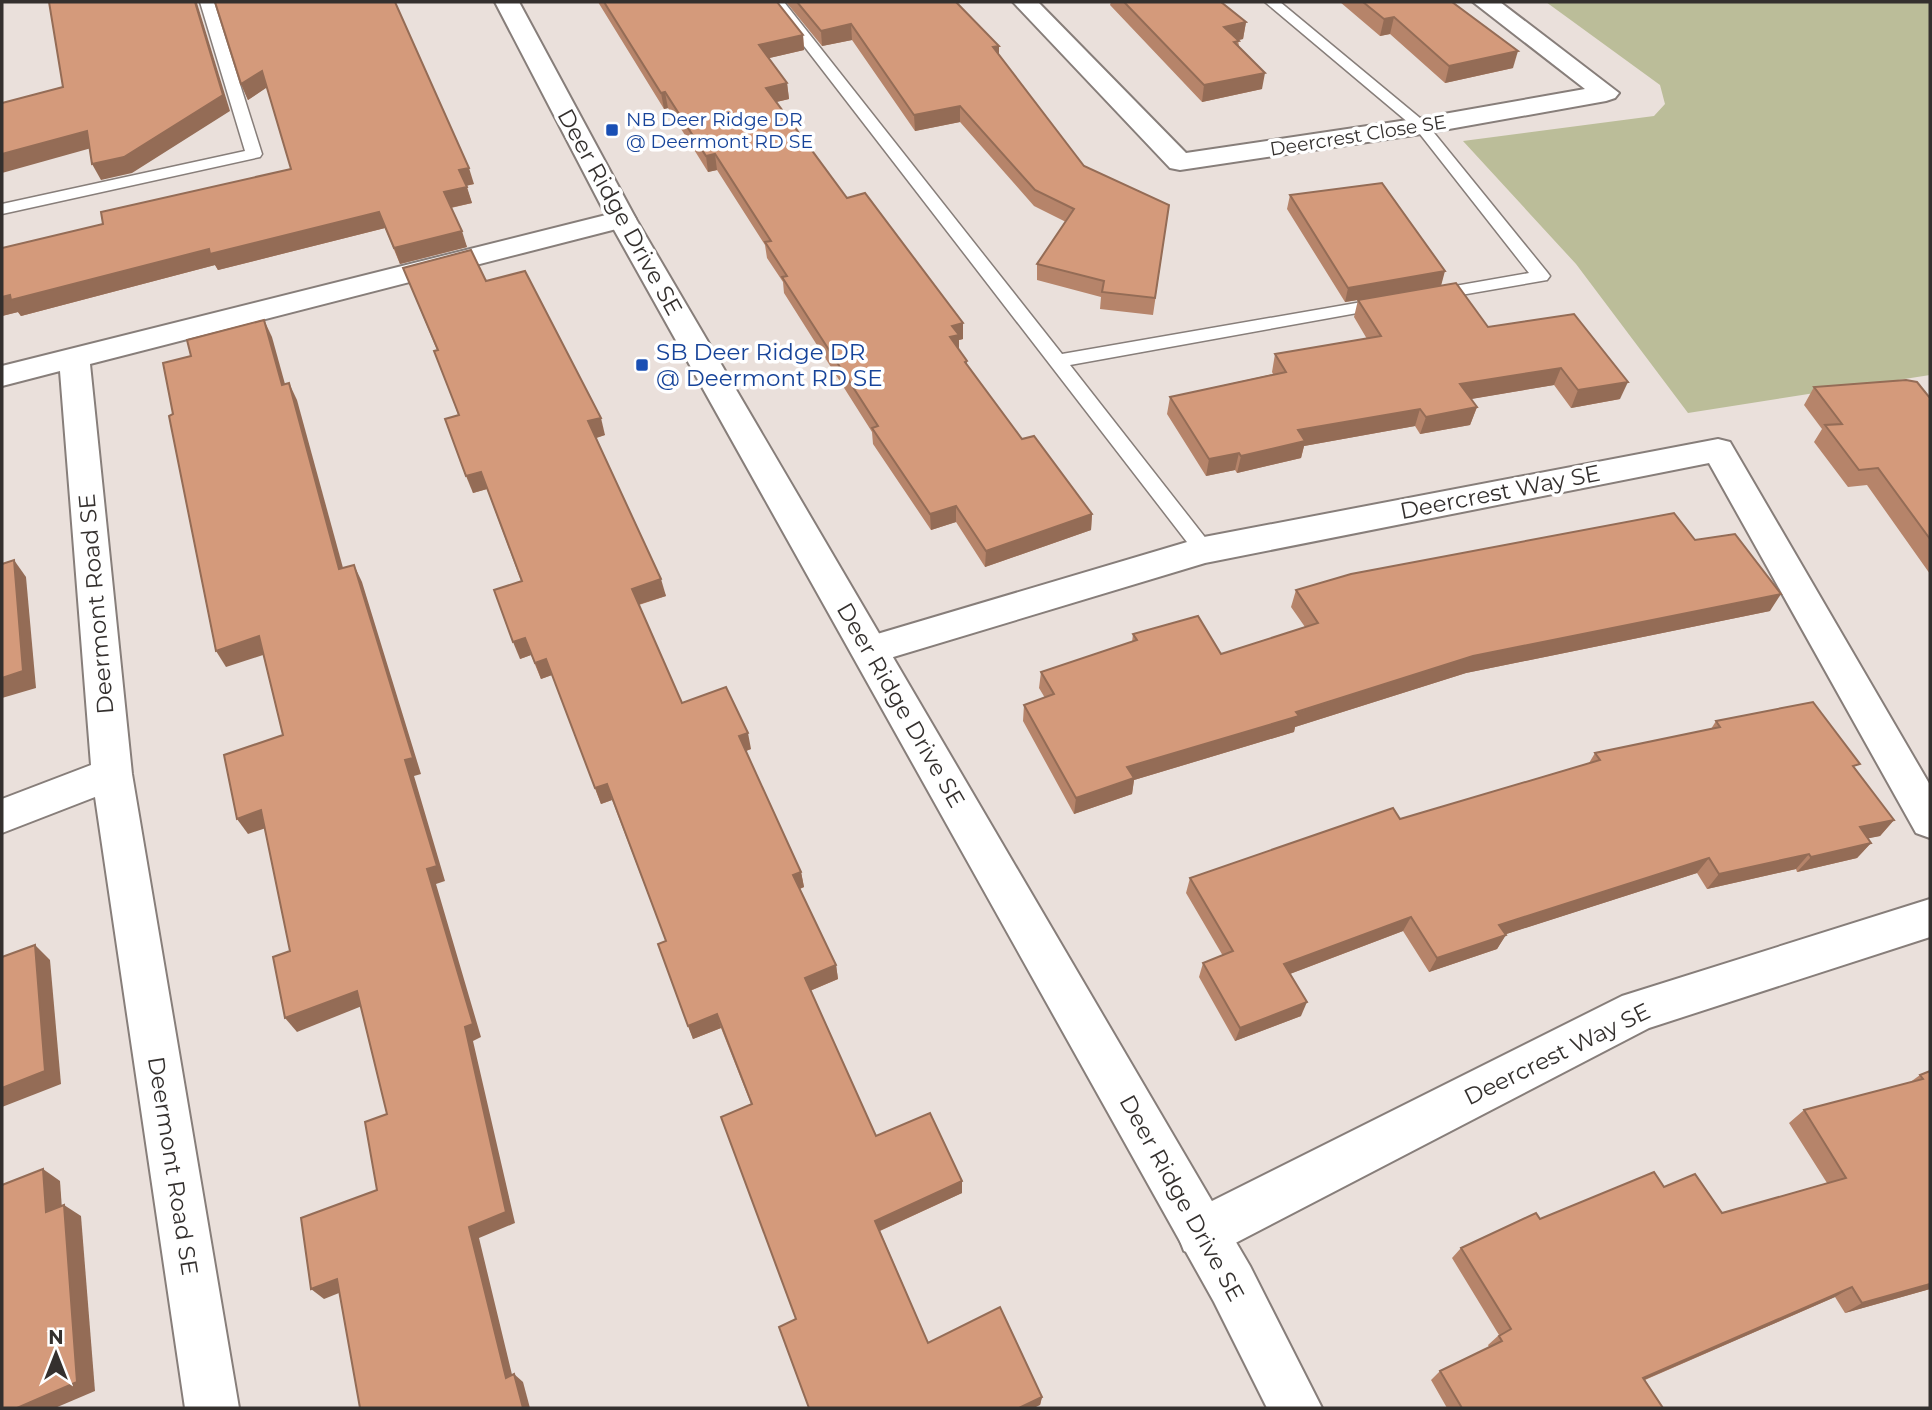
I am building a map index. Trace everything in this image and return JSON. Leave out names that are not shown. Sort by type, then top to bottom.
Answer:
[{"type":"street","name":"Deer Ridge Drive SE","points":[[507,2],[622,219],[1202,1233],[1295,1408]]},
{"type":"street","name":"Deercrest Close SE","points":[[1024,2],[1180,162],[1421,126],[1606,93],[1485,2]]},
{"type":"street","points":[[2,376],[622,219]]},
{"type":"street","name":"Deermont Road SE","points":[[74,358],[112,774],[212,1408]]},
{"type":"street","name":"Deercrest Way SE","points":[[870,650],[1204,550],[1718,450],[1930,821]]},
{"type":"street","points":[[2,816],[112,774]]},
{"type":"street","name":"Deercrest Way SE","points":[[1202,1233],[1638,1012],[1930,918]]},
{"type":"lane","points":[[2,209],[254,154],[207,2]]},
{"type":"lane","points":[[776,2],[1204,550]]},
{"type":"lane","points":[[1057,361],[1541,276],[1421,126],[1272,2]]},
{"type":"green space","points":[[1546,2],[1930,2],[1930,375],[1688,413],[1576,264],[1463,141],[1654,116],[1665,104],[1660,85]]},
{"type":"building","points":[[49,2],[195,2],[223,95],[124,157],[92,164],[87,131],[2,154],[2,103],[63,87]]},
{"type":"building","points":[[215,2],[395,2],[469,168],[459,170],[467,187],[444,192],[462,231],[394,248],[379,212],[210,254],[209,249],[11,300],[10,295],[2,297],[2,248],[103,224],[101,212],[291,169],[262,71],[241,84]]},
{"type":"building","points":[[604,2],[777,2],[803,35],[759,45],[787,83],[766,88],[847,198],[865,193],[963,323],[952,326],[959,335],[950,337],[967,361],[965,362],[1022,439],[1034,436],[1092,514],[986,551],[956,506],[930,514],[872,428],[878,426],[782,277],[787,276],[765,242],[771,241],[715,154],[706,156],[665,92],[661,93]]},
{"type":"building","points":[[797,2],[956,2],[999,46],[993,47],[1084,166],[1169,205],[1155,298],[1102,292],[1104,281],[1037,264],[1074,209],[1035,190],[960,106],[914,115],[851,24],[821,31]]},
{"type":"building","points":[[1124,2],[1221,2],[1246,22],[1224,27],[1239,41],[1234,42],[1265,73],[1204,85]]},
{"type":"building","points":[[1363,2],[1452,2],[1518,51],[1449,66],[1394,17],[1384,19]]},
{"type":"building","points":[[1382,183],[1445,271],[1348,288],[1290,195]]},
{"type":"building","points":[[471,250],[486,281],[525,271],[601,418],[588,421],[661,579],[632,589],[682,703],[726,687],[748,733],[739,736],[801,872],[793,875],[836,965],[805,978],[876,1136],[930,1113],[962,1181],[875,1221],[928,1343],[1000,1307],[1042,1397],[1019,1408],[809,1408],[779,1327],[796,1319],[721,1117],[752,1104],[717,1014],[688,1026],[658,944],[666,941],[607,784],[595,788],[546,659],[535,663],[525,638],[513,642],[494,590],[522,581],[481,472],[466,476],[445,419],[459,415],[434,351],[438,350],[403,268]]},
{"type":"building","points":[[1456,283],[1488,327],[1574,314],[1628,382],[1578,390],[1561,368],[1460,384],[1477,407],[1426,417],[1420,409],[1298,430],[1305,441],[1241,456],[1239,453],[1209,459],[1170,397],[1286,372],[1275,354],[1381,336],[1358,300]]},
{"type":"building","points":[[264,320],[282,385],[289,383],[339,569],[354,565],[413,758],[405,760],[437,866],[427,869],[473,1024],[465,1027],[506,1212],[469,1227],[506,1378],[514,1374],[523,1408],[360,1408],[337,1279],[311,1289],[301,1218],[377,1190],[365,1122],[387,1114],[357,991],[285,1018],[273,957],[290,951],[261,810],[237,819],[224,755],[283,735],[259,636],[216,651],[169,416],[173,414],[163,363],[191,356],[187,340]]},
{"type":"building","points":[[1906,380],[1917,382],[1930,398],[1930,539],[1878,468],[1859,470],[1825,425],[1842,424],[1814,387]]},
{"type":"building","points":[[1674,513],[1695,540],[1735,534],[1781,594],[1473,656],[1296,712],[1299,716],[1127,767],[1134,778],[1076,798],[1024,705],[1054,694],[1041,672],[1137,640],[1133,634],[1198,616],[1221,654],[1318,623],[1296,590],[1351,574]]},
{"type":"building","points":[[14,560],[23,671],[2,678],[2,564]]},
{"type":"building","points":[[1813,702],[1860,764],[1853,766],[1894,820],[1860,827],[1871,843],[1719,874],[1709,858],[1499,925],[1506,935],[1437,958],[1411,917],[1284,964],[1307,1002],[1240,1028],[1203,963],[1233,951],[1190,878],[1393,808],[1400,819],[1600,760],[1595,753],[1720,727],[1716,721]]},
{"type":"building","points":[[35,945],[45,1071],[2,1088],[2,957]]},
{"type":"building","points":[[1930,1071],[1930,1284],[1862,1303],[1852,1287],[1643,1378],[1663,1408],[1462,1408],[1440,1371],[1502,1341],[1499,1336],[1511,1329],[1461,1248],[1536,1213],[1540,1219],[1654,1172],[1664,1187],[1695,1174],[1722,1213],[1846,1178],[1804,1110],[1923,1079],[1920,1075]]},
{"type":"building","points":[[43,1169],[46,1212],[64,1205],[77,1382],[17,1408],[2,1408],[2,1185]]},
{"type":"place","name":"NB Deer Ridge DR @ Deermont RD SE","points":[[612,130]]},
{"type":"place","name":"SB Deer Ridge DR @ Deermont RD SE","points":[[642,365]]}]
